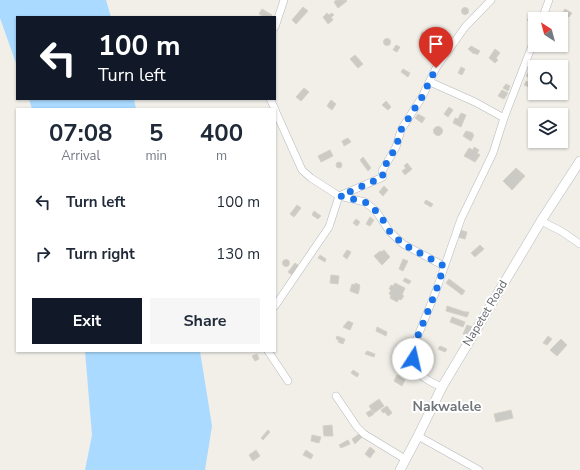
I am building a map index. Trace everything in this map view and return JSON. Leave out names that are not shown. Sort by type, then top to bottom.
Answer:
[{"type":"main road","name":"Napetet Road","points":[[400,470],[442,387],[541,221],[580,161]]},
{"type":"street","points":[[276,25],[284,0]]},
{"type":"street","points":[[276,305],[329,227],[340,196],[383,177],[382,171],[396,147],[401,130],[430,82],[436,68],[465,27],[491,0]]},
{"type":"street","points":[[545,12],[550,0]]},
{"type":"street","points":[[442,387],[432,383],[415,369],[412,355],[413,348],[436,291],[461,219],[493,153],[504,118],[530,52]]},
{"type":"street","points":[[430,82],[475,102],[504,118]]},
{"type":"street","points":[[276,111],[302,170],[311,178],[340,196],[365,202],[379,215],[390,232],[403,244],[444,266]]},
{"type":"street","points":[[541,221],[557,228],[580,244]]},
{"type":"street","points":[[269,352],[288,382]]},
{"type":"street","points":[[336,396],[357,427],[364,434],[406,459]]},
{"type":"street","points":[[418,436],[479,470]]},
{"type":"water","points":[[0,0],[106,0],[111,16],[16,16],[16,63],[0,18]]},
{"type":"water","points":[[29,100],[134,100],[136,108],[32,108]]},
{"type":"water","points":[[85,352],[200,352],[212,426],[205,470],[85,470],[92,435]]},
{"type":"building","points":[[336,0],[347,1],[338,8],[334,2]]},
{"type":"building","points":[[303,7],[308,11],[296,24],[292,20]]},
{"type":"building","points":[[465,7],[468,8],[468,14],[465,15],[462,14],[461,11],[462,8]]},
{"type":"building","points":[[262,9],[272,15],[262,16],[259,14]]},
{"type":"building","points":[[565,9],[572,13],[569,17],[568,12],[563,12]]},
{"type":"building","points":[[327,13],[329,15],[332,13],[334,15],[331,17],[333,20],[328,24],[323,17]]},
{"type":"building","points":[[422,32],[428,33],[426,40],[430,40],[428,45],[419,43]]},
{"type":"building","points":[[387,38],[390,39],[390,45],[387,46],[384,45],[383,42],[384,39]]},
{"type":"building","points":[[396,45],[400,47],[397,52],[393,50]]},
{"type":"building","points":[[471,46],[480,51],[477,55],[468,49]]},
{"type":"building","points":[[495,49],[500,53],[496,58],[498,60],[495,63],[489,58]]},
{"type":"building","points":[[355,55],[363,64],[358,68],[350,59]]},
{"type":"building","points":[[461,67],[465,69],[462,75],[458,73]]},
{"type":"building","points":[[403,69],[410,73],[408,77],[401,72]]},
{"type":"building","points":[[526,81],[528,82],[528,87],[524,85]]},
{"type":"building","points":[[506,84],[510,86],[508,91],[503,88]]},
{"type":"building","points":[[304,88],[309,92],[301,101],[296,97]]},
{"type":"building","points":[[502,90],[508,93],[504,99],[498,96]]},
{"type":"building","points":[[331,100],[336,104],[332,110],[327,106]]},
{"type":"building","points":[[386,101],[391,107],[388,110],[382,105]]},
{"type":"building","points":[[449,107],[453,110],[448,117],[444,114]]},
{"type":"building","points":[[461,113],[466,115],[461,127],[453,123],[455,118],[458,119]]},
{"type":"building","points":[[418,114],[425,118],[422,123],[415,118]]},
{"type":"building","points":[[436,127],[440,127],[442,131],[440,135],[436,135],[434,133],[434,129]]},
{"type":"building","points":[[466,131],[473,133],[472,134],[474,135],[471,141],[463,136]]},
{"type":"building","points":[[348,138],[351,142],[344,146],[342,141]]},
{"type":"building","points":[[474,147],[479,150],[477,153],[480,155],[475,162],[464,156],[469,148],[473,150]]},
{"type":"building","points":[[330,150],[333,156],[321,162],[318,156]]},
{"type":"building","points":[[363,157],[371,168],[368,171],[360,160]]},
{"type":"building","points":[[339,162],[342,165],[339,168],[336,165]]},
{"type":"building","points":[[407,163],[412,169],[405,175],[402,171],[406,168],[404,166]]},
{"type":"building","points":[[516,168],[525,176],[512,190],[503,181]]},
{"type":"building","points":[[384,186],[388,190],[383,196],[379,192]]},
{"type":"building","points":[[426,200],[433,204],[431,207],[424,203]]},
{"type":"building","points":[[297,205],[301,208],[294,217],[290,214]]},
{"type":"building","points":[[314,211],[321,216],[318,219],[312,215]]},
{"type":"building","points":[[370,217],[374,220],[370,226],[366,224]]},
{"type":"building","points":[[356,219],[360,222],[357,226],[353,223]]},
{"type":"building","points":[[460,230],[467,232],[465,239],[458,237]]},
{"type":"building","points":[[480,245],[484,249],[475,257],[471,253]]},
{"type":"building","points":[[347,250],[351,252],[347,259],[343,256]]},
{"type":"building","points":[[384,250],[390,257],[382,265],[374,256],[380,251],[381,252]]},
{"type":"building","points":[[320,255],[326,259],[325,262],[318,258]]},
{"type":"building","points":[[286,259],[289,260],[289,266],[286,267],[283,266],[282,263],[283,260]]},
{"type":"building","points":[[403,259],[408,261],[403,271],[399,269]]},
{"type":"building","points":[[295,263],[299,266],[292,275],[288,272]]},
{"type":"building","points":[[331,275],[339,276],[338,284],[330,283]]},
{"type":"building","points":[[405,278],[411,281],[409,284],[403,281]]},
{"type":"building","points":[[449,279],[465,291],[462,295],[446,283]]},
{"type":"building","points":[[355,283],[360,285],[358,294],[350,291],[352,284],[355,285]]},
{"type":"building","points":[[395,283],[405,288],[402,295],[404,296],[397,302],[390,298],[391,295],[389,294],[391,285],[393,286]]},
{"type":"building","points":[[447,306],[469,312],[467,317],[446,311]]},
{"type":"building","points":[[452,317],[465,322],[463,327],[450,322]]},
{"type":"building","points":[[348,321],[353,323],[350,330],[343,327]]},
{"type":"building","points":[[467,325],[472,327],[467,336],[463,334]]},
{"type":"building","points":[[377,327],[387,332],[386,336],[376,331]]},
{"type":"building","points":[[337,336],[345,339],[343,344],[338,342],[339,340],[336,339]]},
{"type":"building","points":[[548,336],[552,339],[547,345],[543,343]]},
{"type":"building","points":[[561,339],[567,345],[557,356],[550,350]]},
{"type":"building","points":[[440,346],[447,349],[445,352],[438,349]]},
{"type":"building","points":[[367,351],[375,354],[374,357],[365,354]]},
{"type":"building","points":[[257,354],[259,359],[255,361],[252,356]]},
{"type":"building","points":[[353,370],[359,374],[357,377],[351,373]]},
{"type":"building","points":[[397,375],[405,380],[402,386],[394,381]]},
{"type":"building","points":[[379,399],[384,406],[374,413],[369,406]]},
{"type":"building","points":[[387,406],[392,413],[388,416],[381,410]]},
{"type":"building","points":[[371,410],[374,414],[369,417],[366,413]]},
{"type":"building","points":[[511,410],[513,418],[496,422],[494,414]]},
{"type":"building","points":[[332,425],[333,436],[324,436],[323,426]]},
{"type":"building","points":[[268,430],[270,432],[263,440],[261,438]]},
{"type":"building","points":[[359,434],[362,437],[355,444],[352,439]]},
{"type":"building","points":[[312,435],[321,437],[319,443],[311,441]]},
{"type":"building","points":[[348,440],[350,444],[341,448],[339,445]]},
{"type":"building","points":[[370,447],[375,451],[370,458],[365,454]]},
{"type":"building","points":[[256,450],[260,456],[253,461],[249,455]]},
{"type":"building","points":[[306,450],[313,455],[311,459],[303,455]]},
{"type":"district","name":"Nakwalele","points":[[447,406]]},
{"type":"route","points":[[413,359],[413,348],[436,291],[444,266],[403,244],[390,232],[376,211],[365,202],[340,196],[383,177],[382,171],[396,147],[401,130],[422,97],[436,68]]}]
